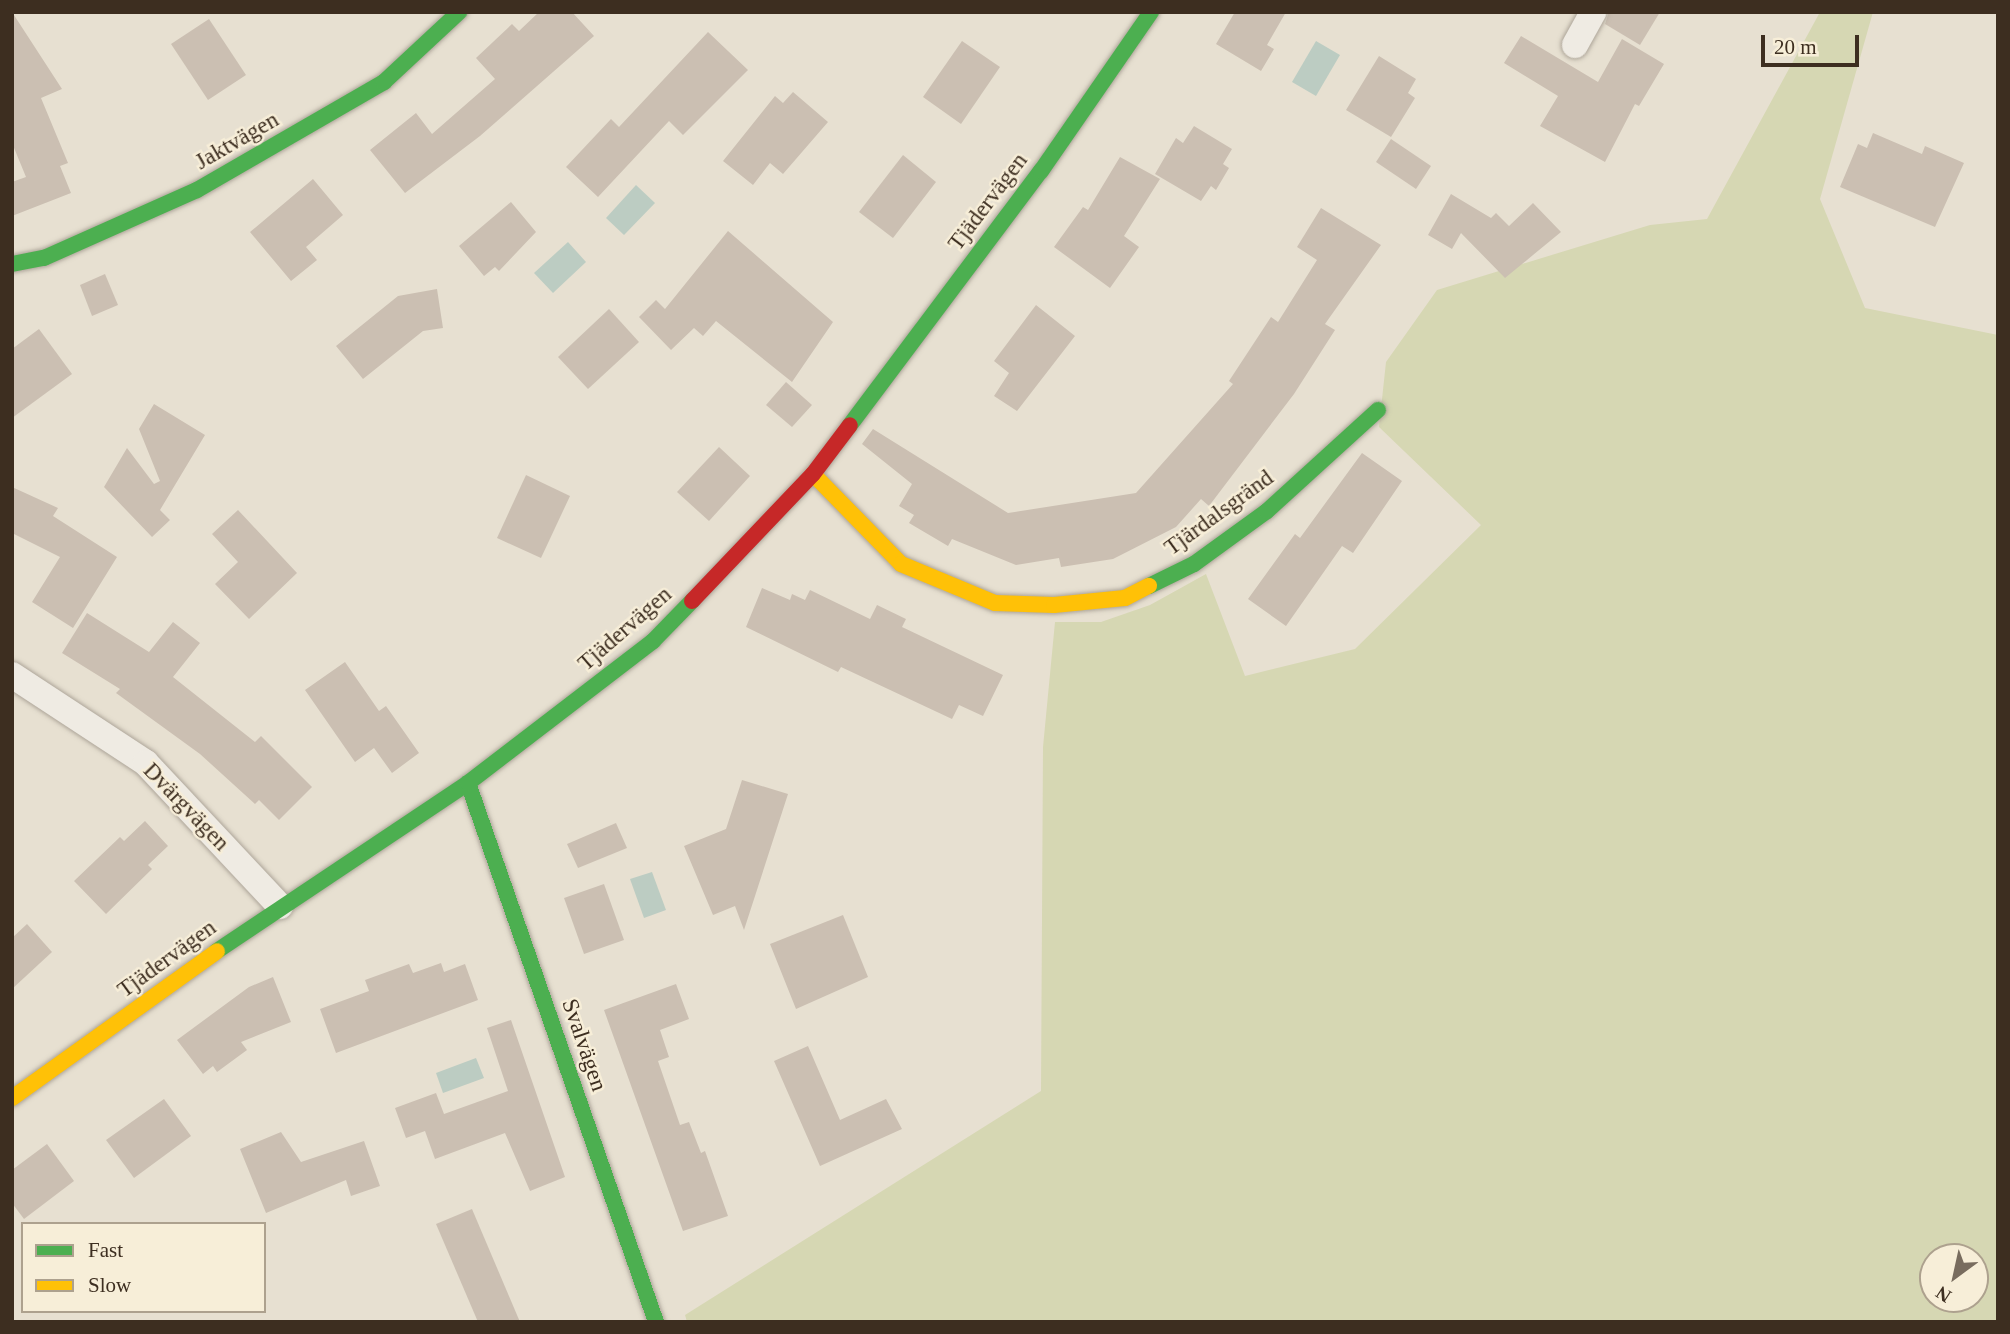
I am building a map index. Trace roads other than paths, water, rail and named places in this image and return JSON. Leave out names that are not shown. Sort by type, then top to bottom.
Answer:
[{"type":"street","name":"Jaktvägen","points":[[12,264],[44,258],[197,190],[383,82],[459,12]]},
{"type":"street","name":"Tjädervägen","points":[[12,1098],[280,906],[468,783],[653,641],[813,474],[1041,171],[1151,12]]},
{"type":"street","points":[[1575,45],[1593,12]]},
{"type":"street","name":"Tjärdalsgränd","points":[[813,474],[901,564],[995,603],[1054,605],[1125,598],[1194,564],[1267,511],[1378,410]]},
{"type":"street","name":"Dvärgvägen","points":[[12,676],[146,763],[280,906]]},
{"type":"street","name":"Svalvägen","points":[[468,783],[656,1322]]}]
